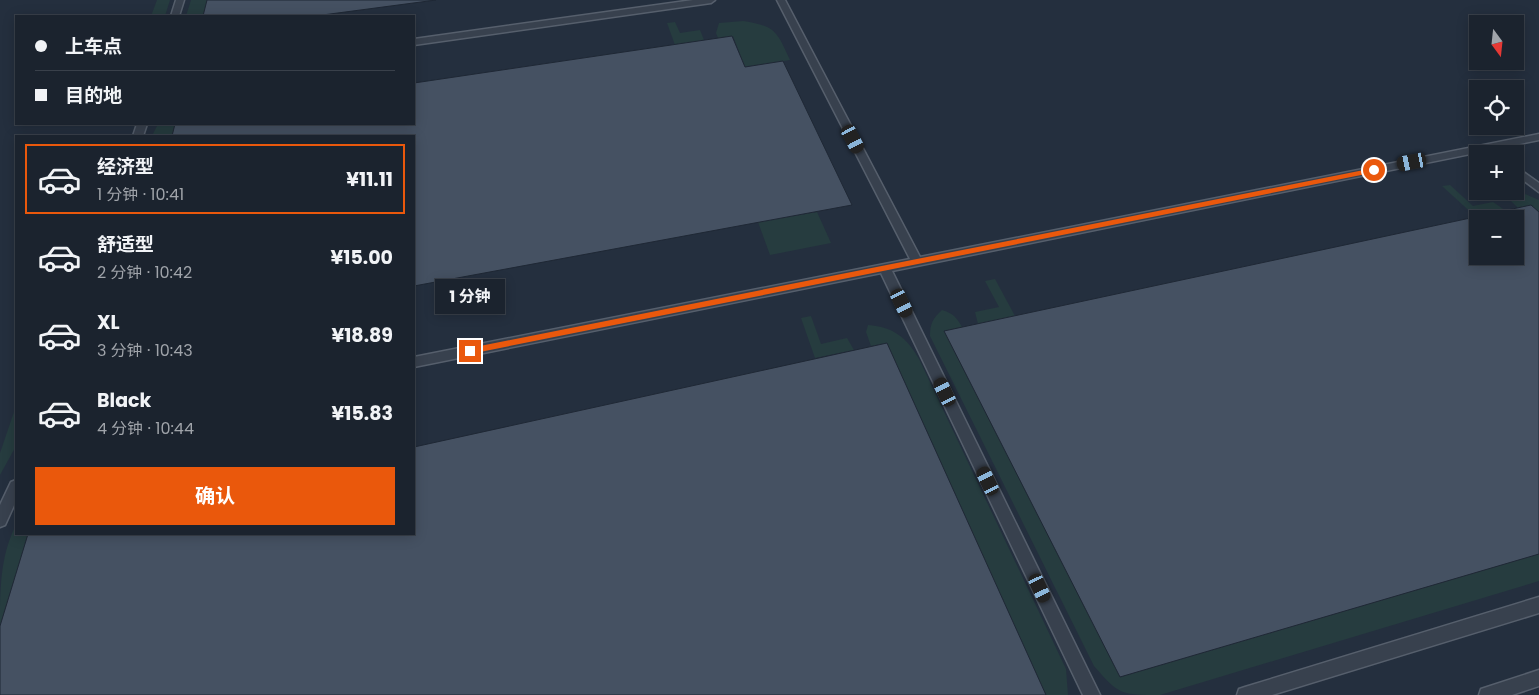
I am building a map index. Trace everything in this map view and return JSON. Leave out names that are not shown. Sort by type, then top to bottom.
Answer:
[{"type":"lane","points":[[175,15],[180,0]]},
{"type":"lane","points":[[415,42],[712,0]]},
{"type":"lane","points":[[781,0],[917,261]]},
{"type":"lane","points":[[1510,145],[1539,137]]},
{"type":"lane","points":[[415,362],[917,261],[1469,154]]},
{"type":"lane","points":[[1524,176],[1539,188]]},
{"type":"lane","points":[[885,268],[1092,695]]},
{"type":"lane","points":[[0,520],[15,488]]},
{"type":"lane","points":[[1246,695],[1539,605]]},
{"type":"lane","points":[[1487,695],[1539,678]]},
{"type":"green space","points":[[157,0],[170,0],[165,15],[151,15]]},
{"type":"green space","points":[[191,0],[207,0],[203,15],[186,15]]},
{"type":"green space","points":[[743,21],[762,25],[774,32],[790,60],[745,67],[733,36],[718,38],[716,33],[719,23]]},
{"type":"green space","points":[[675,22],[680,33],[700,30],[704,40],[675,45],[667,23]]},
{"type":"green space","points":[[158,125],[175,125],[172,135],[152,135]]},
{"type":"green space","points":[[1450,185],[1473,206],[1493,202],[1505,210],[1469,211],[1442,186]]},
{"type":"green space","points":[[1524,194],[1539,200],[1539,212],[1531,205],[1518,208],[1510,200],[1524,200]]},
{"type":"green space","points":[[817,212],[831,243],[770,255],[758,222]]},
{"type":"green space","points":[[995,279],[1015,316],[978,324],[975,312],[999,307],[985,281]]},
{"type":"green space","points":[[942,310],[954,316],[962,327],[944,331],[1120,677],[1539,554],[1539,581],[1160,695],[1137,695],[1122,691],[1109,683],[1094,666],[930,336],[933,322]]},
{"type":"green space","points":[[811,316],[821,344],[847,338],[854,350],[815,358],[801,318]]},
{"type":"green space","points":[[868,325],[885,328],[899,335],[910,345],[919,359],[1066,669],[1068,695],[1046,695],[887,343],[871,346],[866,332]]},
{"type":"green space","points":[[15,409],[15,448],[0,475],[0,453]]},
{"type":"green space","points":[[15,527],[15,535],[28,535],[0,626],[2,574]]},
{"type":"building","points":[[207,0],[436,0],[323,15],[203,15]]},
{"type":"building","points":[[732,36],[745,67],[783,61],[852,205],[415,286],[415,135],[172,135],[175,125],[415,125],[415,83]]},
{"type":"building","points":[[1531,205],[1539,212],[1539,554],[1120,677],[944,331],[1469,218],[1469,265],[1524,265],[1524,210],[1508,210]]},
{"type":"building","points":[[887,343],[1046,695],[0,695],[0,626],[28,535],[415,535],[415,447]]},
{"type":"route","points":[[470,351],[1374,170]]}]
